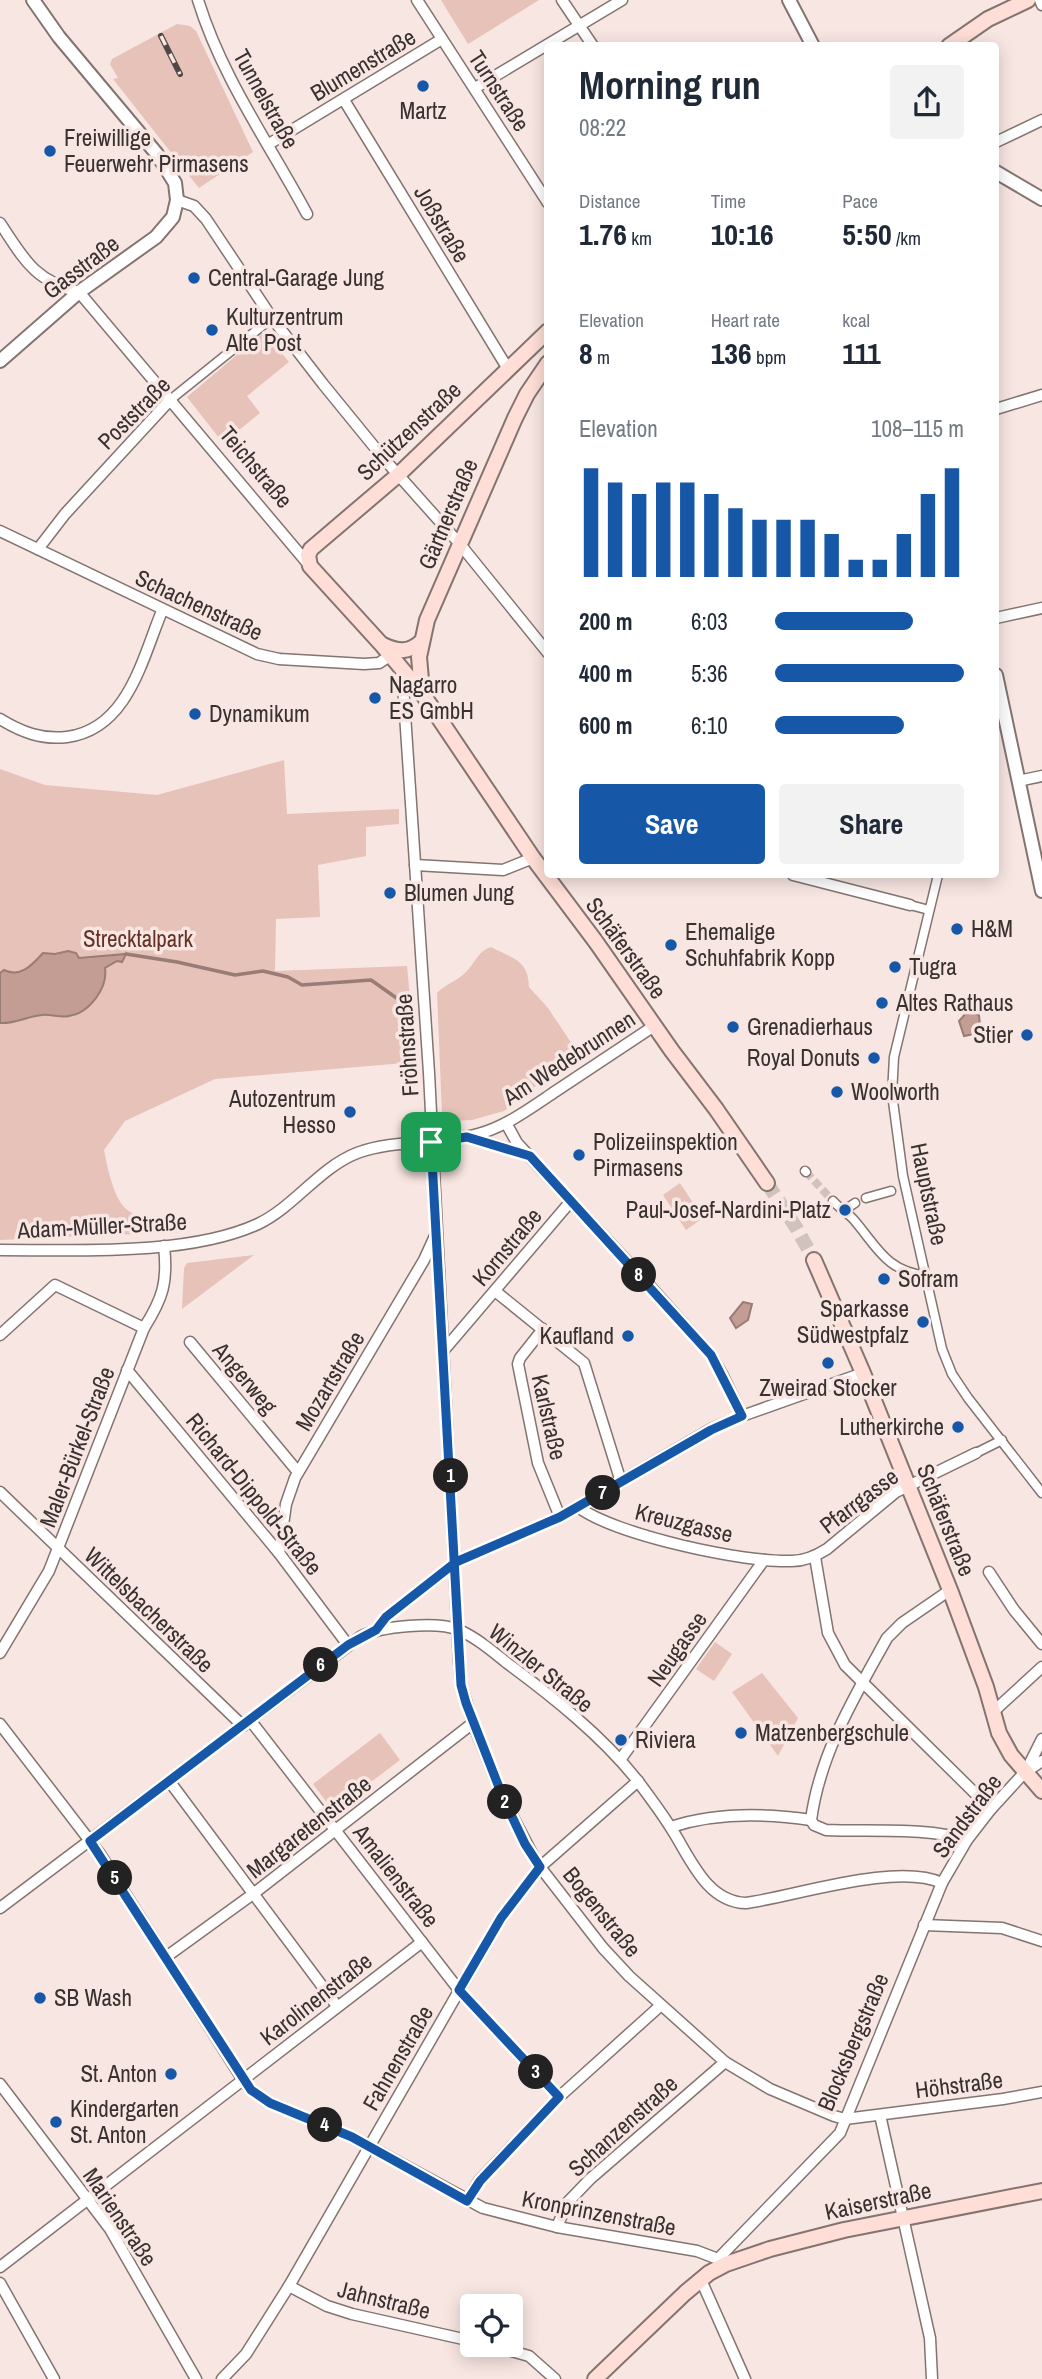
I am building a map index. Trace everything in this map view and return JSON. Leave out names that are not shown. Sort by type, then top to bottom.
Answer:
[{"type":"main road","points":[[955,42],[988,19],[1028,0]]},
{"type":"main road","name":"Schützenstraße","points":[[310,566],[308,555],[311,549],[398,475],[544,335]]},
{"type":"main road","name":"Gärtnerstraße","points":[[422,693],[419,673],[421,642],[427,620],[527,394],[544,369]]},
{"type":"main road","name":"Teichstraße","points":[[310,566],[402,669]]},
{"type":"main road","points":[[386,650],[403,652],[421,642]]},
{"type":"main road","name":"Schäferstraße","points":[[402,669],[422,693],[544,873]]},
{"type":"main road","name":"Schäferstraße","points":[[548,878],[767,1183]]},
{"type":"main road","name":"Schäferstraße","points":[[814,1260],[863,1373],[950,1590],[1003,1742],[1024,1773],[1042,1791]]},
{"type":"main road","name":"Kaiserstraße","points":[[722,2262],[844,2230],[1042,2192]]},
{"type":"main road","name":"Blocksbergstraße","points":[[595,2379],[722,2262]]},
{"type":"street","points":[[33,0],[59,37],[157,153],[175,183],[177,200],[194,206],[206,219],[272,318],[398,475],[459,543],[544,648]]},
{"type":"street","name":"Tunnelstraße","points":[[198,0],[223,65],[307,214]]},
{"type":"street","name":"Turnstraße","points":[[417,0],[544,197]]},
{"type":"street","points":[[562,0],[590,42]]},
{"type":"street","points":[[552,42],[622,0]]},
{"type":"street","points":[[789,0],[811,42]]},
{"type":"street","name":"Blumenstraße","points":[[269,144],[442,39]]},
{"type":"street","points":[[475,88],[544,47]]},
{"type":"street","name":"Joßstraße","points":[[344,100],[508,369]]},
{"type":"street","points":[[999,141],[1042,120]]},
{"type":"street","points":[[999,175],[1042,199]]},
{"type":"street","name":"Gasstraße","points":[[0,361],[79,292],[156,237],[173,217],[177,200]]},
{"type":"street","points":[[0,223],[36,273],[57,286],[79,292]]},
{"type":"street","name":"Teichstraße","points":[[79,292],[310,566]]},
{"type":"street","name":"Poststraße","points":[[38,549],[65,514],[170,400],[272,318]]},
{"type":"street","points":[[999,408],[1042,395]]},
{"type":"street","name":"Schachenstraße","points":[[0,531],[162,611],[268,658],[379,663],[386,650]]},
{"type":"street","points":[[999,617],[1042,608]]},
{"type":"street","points":[[0,719],[33,735],[48,737],[74,736],[97,727],[114,713],[127,696],[162,611]]},
{"type":"street","name":"Fröhnstraße","points":[[402,669],[444,1350],[456,1562],[457,1629]]},
{"type":"street","points":[[999,704],[1042,891]]},
{"type":"street","points":[[1018,782],[1042,776]]},
{"type":"street","points":[[415,865],[503,870],[533,858]]},
{"type":"street","points":[[805,878],[929,910]]},
{"type":"street","name":"Hauptstraße","points":[[937,878],[894,1057],[892,1094],[903,1176],[942,1349],[952,1374],[1042,1493]]},
{"type":"street","name":"Am Wedebrunnen","points":[[467,1137],[506,1123],[654,1026]]},
{"type":"street","points":[[506,1123],[517,1143],[711,1355],[742,1416]]},
{"type":"street","points":[[467,1137],[530,1156]]},
{"type":"street","name":"Adam-Müller-Straße","points":[[0,1250],[164,1247],[236,1233],[259,1223],[299,1197],[326,1171],[356,1154],[389,1146],[467,1137]]},
{"type":"street","points":[[866,1198],[891,1191]]},
{"type":"street","name":"Kornstraße","points":[[444,1350],[571,1201]]},
{"type":"street","points":[[833,1201],[893,1265],[907,1274],[927,1276]]},
{"type":"street","points":[[844,1211],[855,1203]]},
{"type":"street","name":"Mozartstraße","points":[[279,1553],[286,1504],[298,1472],[424,1260],[435,1235]]},
{"type":"street","name":"Maler-Bürkel-Straße","points":[[0,1653],[49,1571],[144,1328],[158,1305],[166,1276],[164,1247]]},
{"type":"street","points":[[0,1335],[55,1285],[144,1328]]},
{"type":"street","points":[[495,1291],[580,1358],[588,1370],[621,1482]]},
{"type":"street","name":"Karlstraße","points":[[543,1329],[518,1364],[538,1463],[560,1517]]},
{"type":"street","name":"Angerweg","points":[[190,1342],[298,1472]]},
{"type":"street","name":"Richard-Dippold-Straße","points":[[127,1370],[279,1553],[348,1645]]},
{"type":"street","points":[[376,1630],[386,1617],[456,1562],[560,1517],[711,1430],[742,1416],[863,1373]]},
{"type":"street","name":"Pfarrgasse","points":[[815,1557],[885,1499],[1002,1440]]},
{"type":"street","name":"Wittelsbacherstraße","points":[[0,1492],[246,1723]]},
{"type":"street","name":"Kreuzgasse","points":[[579,1507],[599,1520],[680,1545],[764,1560],[791,1561],[815,1557]]},
{"type":"street","points":[[815,1557],[828,1633],[845,1665],[991,1809]]},
{"type":"street","name":"Neugasse","points":[[620,1760],[764,1560]]},
{"type":"street","points":[[989,1572],[1014,1610],[1042,1644]]},
{"type":"street","points":[[950,1590],[893,1631],[863,1682],[823,1763],[811,1820],[814,1825],[826,1830],[935,1834],[967,1840]]},
{"type":"street","name":"Winzler Straße","points":[[0,1908],[348,1645],[376,1630],[440,1626],[457,1629],[528,1678],[620,1760],[671,1827],[706,1882],[719,1895],[738,1903],[880,1878],[916,1877],[942,1883]]},
{"type":"street","name":"Bogenstraße","points":[[457,1629],[461,1685],[504,1800],[525,1844],[540,1867],[603,1948],[660,2006],[725,2062],[770,2089],[845,2119]]},
{"type":"street","points":[[993,1712],[1042,1667]]},
{"type":"street","name":"Amalienstraße","points":[[246,1723],[335,1830],[459,1990],[559,2097]]},
{"type":"street","name":"Margaretenstraße","points":[[166,1957],[253,1894],[473,1723]]},
{"type":"street","name":"Kronprinzenstraße","points":[[0,1724],[90,1841],[251,2090],[270,2103],[328,2126],[368,2146],[467,2201],[557,2227],[697,2251],[722,2262]]},
{"type":"street","name":"Sandstraße","points":[[1024,1773],[1042,1739]]},
{"type":"street","name":"Sandstraße","points":[[942,1883],[967,1840],[991,1809],[1024,1773],[1042,1761]]},
{"type":"street","name":"Fahnenstraße","points":[[222,2379],[246,2354],[289,2286],[501,1918],[540,1867],[638,1781]]},
{"type":"street","points":[[170,1782],[337,2007]]},
{"type":"street","points":[[671,1827],[694,1819],[752,1814],[811,1820]]},
{"type":"street","name":"Blocksbergstraße","points":[[722,2262],[840,2133],[942,1883]]},
{"type":"street","points":[[924,1925],[1002,1928],[1042,1941]]},
{"type":"street","name":"Karolinenstraße","points":[[0,2267],[422,1942]]},
{"type":"street","points":[[467,2201],[480,2181],[559,2097],[660,2006]]},
{"type":"street","name":"Schanzenstraße","points":[[557,2227],[564,2208],[583,2185],[725,2062]]},
{"type":"street","name":"Marienstraße","points":[[0,2086],[110,2229],[196,2379]]},
{"type":"street","name":"Höhstraße","points":[[845,2119],[1042,2092]]},
{"type":"street","points":[[880,2115],[929,2338],[932,2379]]},
{"type":"street","points":[[701,2280],[745,2379]]},
{"type":"street","points":[[0,2283],[54,2379]]},
{"type":"street","name":"Jahnstraße","points":[[289,2286],[327,2306],[352,2314],[460,2338]]},
{"type":"street","points":[[523,2354],[529,2356],[555,2379]]},
{"type":"green space","points":[[441,0],[539,0],[468,44]]},
{"type":"green space","points":[[177,24],[190,26],[196,31],[253,152],[199,188],[113,79],[118,78],[110,64],[112,59]]},
{"type":"green space","points":[[264,332],[289,362],[247,396],[260,413],[223,443],[187,397]]},
{"type":"green space","name":"Strecktalpark","points":[[284,760],[287,814],[399,809],[399,824],[366,827],[366,856],[318,865],[320,917],[276,919],[275,971],[407,966],[416,1062],[215,1079],[125,1121],[104,1150],[117,1196],[131,1212],[145,1218],[185,1226],[183,1232],[0,1240],[0,769],[45,785],[157,795]]},
{"type":"green space","points":[[491,947],[522,965],[529,987],[548,1008],[578,1053],[504,1111],[472,1120],[451,1121],[442,1114],[437,993],[463,975],[480,954]]},
{"type":"green space","points":[[680,1183],[703,1218],[686,1230],[663,1195]]},
{"type":"green space","points":[[254,1255],[182,1309],[184,1268],[187,1263]]},
{"type":"green space","points":[[715,1642],[732,1654],[714,1681],[696,1669]]},
{"type":"green space","points":[[762,1673],[798,1718],[778,1756],[732,1692]]},
{"type":"green space","points":[[380,1733],[400,1760],[367,1785],[371,1791],[337,1816],[313,1784]]},
{"type":"shaded area","points":[[43,953],[76,953],[79,958],[126,954],[122,962],[117,961],[105,968],[104,983],[96,998],[77,1014],[42,1015],[0,1023],[0,973],[4,970],[21,971]]},
{"type":"shaded area","points":[[968,1011],[979,1015],[980,1026],[974,1034],[964,1036],[959,1021]]},
{"type":"shaded area","points":[[743,1302],[752,1304],[748,1320],[736,1328],[730,1318]]},
{"type":"waterway","points":[[126,954],[235,975],[263,971],[288,977],[302,985],[371,980],[405,1004]]},
{"type":"tunnel","points":[[806,1172],[833,1201]]},
{"type":"tunnel","points":[[767,1183],[814,1260]]},
{"type":"railway","points":[[161,36],[180,74]]},
{"type":"place","name":"Martz","points":[[423,86]]},
{"type":"place","name":"Freiwillige Feuerwehr Pirmasens","points":[[50,151]]},
{"type":"place","name":"Central-Garage Jung","points":[[194,278]]},
{"type":"place","name":"Kulturzentrum Alte Post","points":[[212,330]]},
{"type":"place","name":"Nagarro ES GmbH","points":[[375,698]]},
{"type":"place","name":"Dynamikum","points":[[195,714]]},
{"type":"place","name":"Blumen Jung","points":[[390,893]]},
{"type":"place","name":"H&M","points":[[957,929]]},
{"type":"place","name":"Ehemalige Schuhfabrik Kopp","points":[[671,945]]},
{"type":"place","name":"Tugra","points":[[895,967]]},
{"type":"place","name":"Altes Rathaus","points":[[882,1003]]},
{"type":"place","name":"Grenadierhaus","points":[[733,1027]]},
{"type":"place","name":"Stier","points":[[1027,1035]]},
{"type":"place","name":"Royal Donuts","points":[[874,1058]]},
{"type":"place","name":"Woolworth","points":[[837,1092]]},
{"type":"place","name":"Autozentrum Hesso","points":[[350,1112]]},
{"type":"place","name":"Polizeiinspektion Pirmasens","points":[[579,1155]]},
{"type":"place","name":"Paul-Josef-Nardini-Platz","points":[[845,1210]]},
{"type":"place","name":"Sofram","points":[[884,1279]]},
{"type":"place","name":"Sparkasse Südwestpfalz","points":[[923,1322]]},
{"type":"place","name":"Kaufland","points":[[628,1336]]},
{"type":"place","name":"Zweirad Stocker","points":[[828,1363]]},
{"type":"place","name":"Lutherkirche","points":[[958,1427]]},
{"type":"place","name":"Matzenbergschule","points":[[741,1733]]},
{"type":"place","name":"Riviera","points":[[621,1740]]},
{"type":"place","name":"SB Wash","points":[[40,1998]]},
{"type":"place","name":"St. Anton","points":[[171,2074]]},
{"type":"place","name":"Kindergarten St. Anton","points":[[56,2122]]},
{"type":"route","points":[[431,1142],[456,1562],[461,1685],[504,1800],[525,1844],[540,1867],[501,1918],[459,1990],[559,2097],[480,2181],[467,2201],[352,2137],[270,2103],[251,2090],[90,1841],[348,1645],[376,1630],[386,1617],[442,1570],[456,1562],[560,1517],[667,1454],[742,1416],[711,1355],[530,1156],[467,1137],[431,1142]]}]
